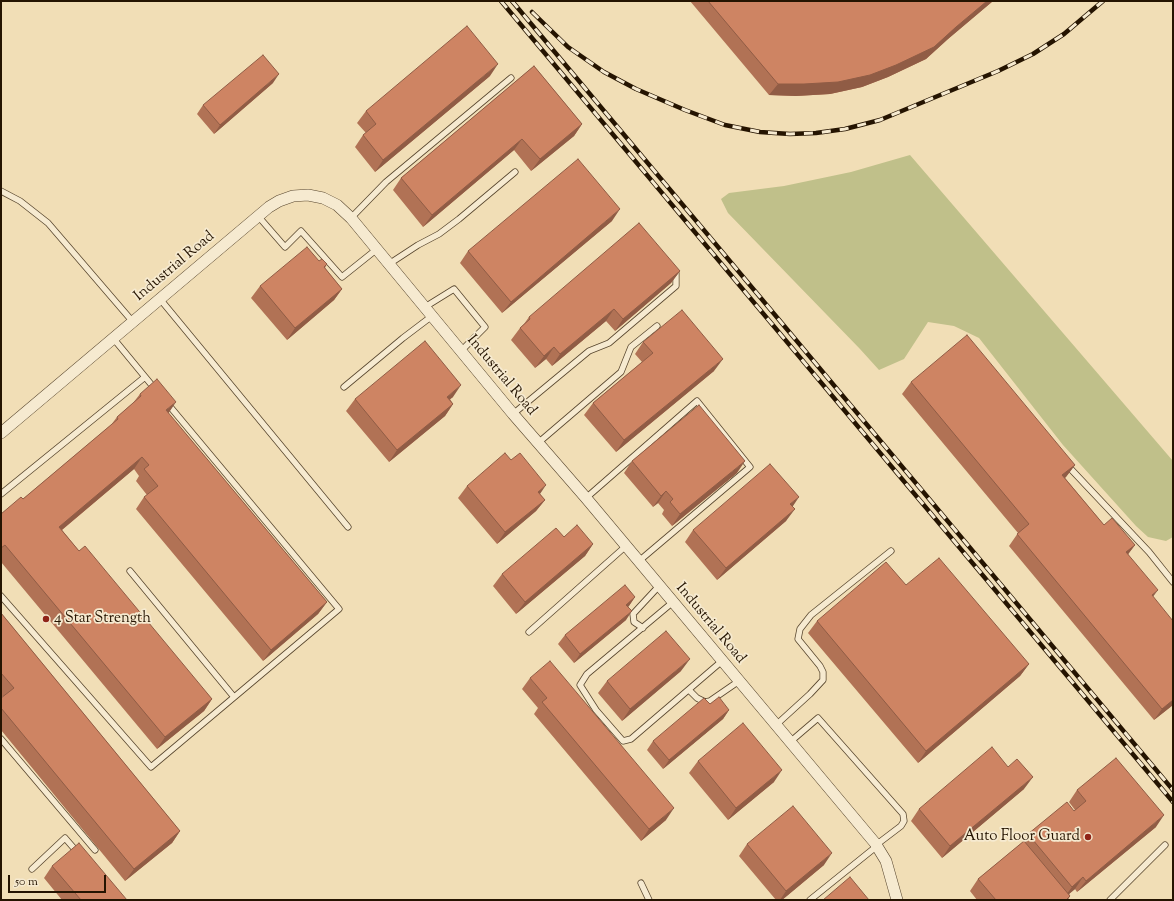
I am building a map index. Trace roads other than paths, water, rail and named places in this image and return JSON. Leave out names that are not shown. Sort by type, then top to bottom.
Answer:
[{"type":"street","name":"Industrial Road","points":[[1,433],[269,207],[279,201],[293,196],[308,195],[323,198],[337,205],[351,218],[513,414],[586,498],[876,845],[886,862],[897,900]]},
{"type":"lane","points":[[351,218],[386,182],[511,78]]},
{"type":"lane","points":[[389,264],[418,245],[439,234],[515,172]]},
{"type":"lane","points":[[1,191],[20,201],[48,223],[133,322]]},
{"type":"lane","points":[[258,216],[285,247],[301,231],[342,277],[377,249]]},
{"type":"lane","points":[[513,414],[589,351],[609,343],[676,286],[676,273],[671,268]]},
{"type":"lane","points":[[425,307],[454,289],[485,327],[461,351]]},
{"type":"lane","points":[[160,299],[348,527]]},
{"type":"lane","points":[[344,387],[432,316]]},
{"type":"lane","points":[[538,443],[621,372],[631,348],[657,326]]},
{"type":"lane","points":[[113,338],[160,395]]},
{"type":"lane","points":[[1,494],[145,377]]},
{"type":"lane","points":[[1,596],[150,767],[339,610],[165,401]]},
{"type":"lane","points":[[586,498],[697,401],[750,467],[639,561]]},
{"type":"lane","points":[[1063,460],[1149,552],[1173,582]]},
{"type":"lane","points":[[529,632],[626,546]]},
{"type":"lane","points":[[776,725],[824,680],[823,672],[820,666],[798,639],[800,629],[811,615],[891,551]]},
{"type":"lane","points":[[130,571],[234,697]]},
{"type":"lane","points":[[643,628],[634,622],[632,614],[659,586]]},
{"type":"lane","points":[[673,602],[587,674],[580,685],[596,710],[623,741],[631,739],[722,661]]},
{"type":"lane","points":[[689,690],[697,698],[704,702],[710,701],[739,681]]},
{"type":"lane","points":[[790,742],[818,718],[903,814],[904,821],[901,826],[810,900]]},
{"type":"lane","points":[[1,739],[95,850]]},
{"type":"lane","points":[[32,869],[65,838],[80,855]]},
{"type":"lane","points":[[1110,900],[1165,845]]},
{"type":"lane","points":[[641,884],[649,900]]},
{"type":"railway","points":[[501,1],[1173,802]]},
{"type":"railway","points":[[512,1],[1173,790]]},
{"type":"railway","points":[[532,12],[568,47],[604,72],[636,89],[725,125],[760,132],[790,134],[816,133],[845,129],[880,120],[998,71],[1033,54],[1064,34],[1103,1]]},
{"type":"place","name":"4 Star Strength","points":[[46,619]]},
{"type":"place","name":"Auto Floor Guard","points":[[1088,837]]}]
